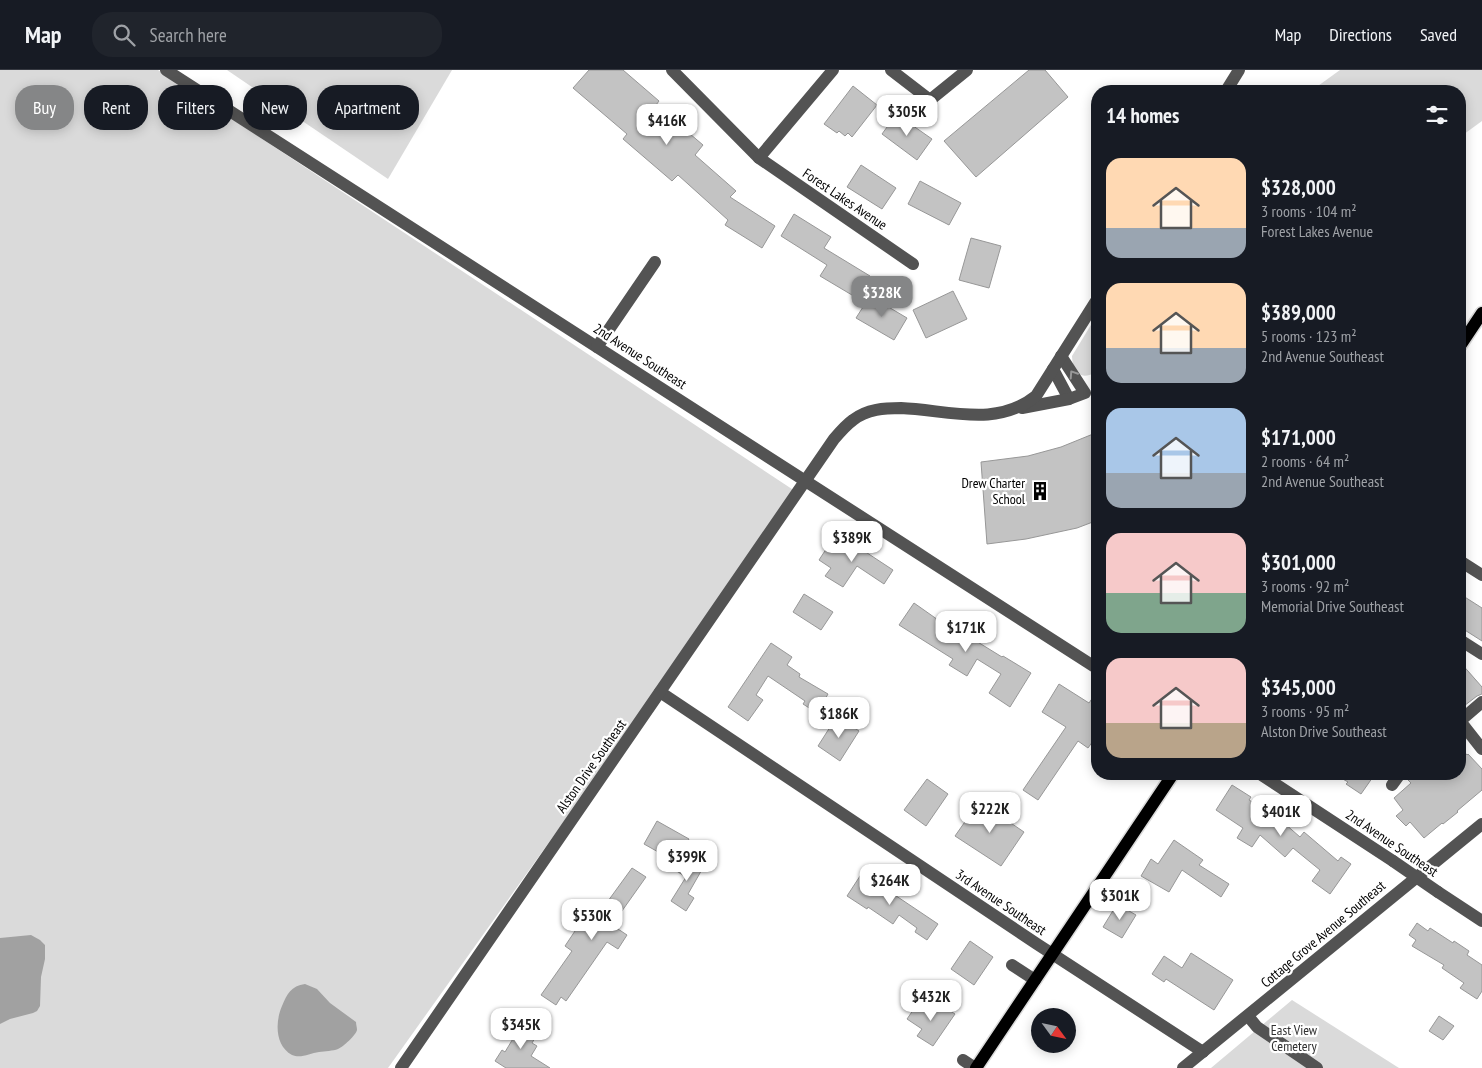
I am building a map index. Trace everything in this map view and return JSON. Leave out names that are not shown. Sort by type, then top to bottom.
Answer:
[{"type":"main road","points":[[1466,337],[1482,313]]},
{"type":"main road","points":[[975,1068],[1169,780]]},
{"type":"street","name":"2nd Avenue Southeast","points":[[166,70],[1091,664]]},
{"type":"street","name":"Forest Lakes Avenue","points":[[672,70],[759,158],[913,264]]},
{"type":"street","points":[[759,158],[833,70]]},
{"type":"street","points":[[892,70],[930,100],[967,70]]},
{"type":"street","points":[[1230,85],[1239,70]]},
{"type":"street","points":[[597,347],[654,262]]},
{"type":"street","points":[[1014,410],[1036,396],[1091,309]]},
{"type":"street","name":"Alston Drive Southeast","points":[[401,1068],[843,428],[854,419],[877,409],[920,409],[989,415],[1069,399],[1085,393],[1061,356]]},
{"type":"street","points":[[1053,368],[1069,399]]},
{"type":"street","points":[[1466,564],[1482,575]]},
{"type":"street","points":[[1466,644],[1482,654]]},
{"type":"street","name":"3rd Avenue Southeast","points":[[660,692],[1203,1052]]},
{"type":"street","points":[[1466,716],[1482,702]]},
{"type":"street","points":[[1466,729],[1482,749]]},
{"type":"street","name":"2nd Avenue Southeast","points":[[1269,780],[1482,921]]},
{"type":"street","points":[[1392,785],[1396,780]]},
{"type":"street","name":"Cottage Grove Avenue Southeast","points":[[1183,1068],[1482,824]]},
{"type":"street","points":[[1012,965],[1035,980]]},
{"type":"street","points":[[1248,1016],[1257,1027],[1317,1068]]},
{"type":"street","points":[[962,1060],[975,1068]]},
{"type":"green space","points":[[0,70],[158,70],[181,85],[158,85],[158,130],[233,130],[233,120],[243,126],[243,130],[249,130],[798,493],[388,1068],[0,1068]]},
{"type":"green space","points":[[227,70],[452,70],[419,126],[419,85],[317,85],[317,130],[417,130],[388,179],[307,124],[307,85],[249,85]]},
{"type":"green space","points":[[1340,70],[1482,70],[1482,121],[1466,133],[1466,85],[1319,85]]},
{"type":"green space","points":[[1091,325],[1091,374],[1086,376],[1076,372],[1072,356]]},
{"type":"green space","name":"East View Cemetery","points":[[1292,1000],[1399,1068],[1211,1068]]},
{"type":"shaded area","points":[[31,935],[45,945],[40,1006],[33,1013],[10,1019],[0,1024],[0,938]]},
{"type":"shaded area","points":[[305,984],[317,989],[330,1003],[356,1022],[356,1032],[349,1041],[338,1049],[299,1056],[292,1055],[282,1046],[278,1033],[278,1019],[282,1006],[290,991]]},
{"type":"building","points":[[589,70],[623,70],[659,101],[656,105],[703,145],[695,155],[736,191],[730,197],[775,226],[762,248],[725,225],[728,220],[678,175],[672,181],[623,139],[627,134],[573,88]]},
{"type":"building","points":[[1029,70],[1045,70],[1068,97],[976,177],[944,141]]},
{"type":"building","points":[[853,86],[877,105],[852,137],[848,133],[845,136],[839,131],[837,133],[824,124]]},
{"type":"building","points":[[895,116],[899,116],[932,139],[917,160],[882,134]]},
{"type":"building","points":[[861,165],[896,188],[882,209],[847,187]]},
{"type":"building","points":[[920,181],[961,203],[949,225],[908,204]]},
{"type":"building","points":[[794,214],[831,237],[824,248],[870,276],[857,298],[820,276],[827,265],[781,236]]},
{"type":"building","points":[[971,238],[1001,246],[989,288],[959,280]]},
{"type":"building","points":[[953,291],[967,319],[926,338],[913,310]]},
{"type":"building","points":[[870,296],[907,318],[894,340],[856,318]]},
{"type":"building","name":"Drew Charter School","points":[[1091,435],[1091,523],[1077,528],[1026,539],[987,544],[981,462],[1028,456],[1061,447]]},
{"type":"building","points":[[834,537],[852,549],[855,545],[893,570],[884,584],[857,566],[843,587],[825,576],[831,568],[819,560]]},
{"type":"building","points":[[804,594],[833,612],[821,630],[793,612]]},
{"type":"building","points":[[1466,598],[1482,608],[1482,641],[1466,631]]},
{"type":"building","points":[[914,603],[941,622],[942,620],[1031,673],[1010,707],[989,693],[1001,674],[977,659],[967,676],[949,665],[953,659],[899,625]]},
{"type":"building","points":[[771,643],[792,657],[787,665],[800,674],[799,677],[828,694],[817,713],[803,704],[805,701],[768,676],[756,695],[763,700],[748,721],[728,707]]},
{"type":"building","points":[[1466,669],[1482,687],[1482,694],[1466,704]]},
{"type":"building","points":[[1059,684],[1089,703],[1091,700],[1091,744],[1088,748],[1078,741],[1038,800],[1023,790],[1066,727],[1042,712]]},
{"type":"building","points":[[841,719],[859,731],[840,761],[818,746],[832,724],[836,726]]},
{"type":"building","points":[[1466,754],[1482,769],[1482,790],[1458,812],[1424,838],[1410,822],[1406,826],[1396,816],[1403,810],[1394,798],[1411,783],[1408,780],[1466,780]]},
{"type":"building","points":[[927,779],[948,794],[926,826],[904,810]]},
{"type":"building","points":[[1344,780],[1371,780],[1361,794],[1346,784],[1348,782]]},
{"type":"building","points":[[1232,785],[1251,797],[1249,800],[1276,816],[1300,837],[1304,832],[1338,861],[1341,857],[1351,864],[1330,894],[1312,881],[1320,870],[1293,848],[1285,857],[1260,835],[1252,847],[1237,838],[1243,828],[1216,810]]},
{"type":"building","points":[[986,802],[1001,812],[999,815],[1024,832],[1001,866],[955,836],[969,816],[974,819]]},
{"type":"building","points":[[657,821],[689,839],[676,862],[644,844]]},
{"type":"building","points":[[1174,840],[1203,860],[1199,865],[1229,884],[1221,897],[1182,870],[1169,892],[1141,876],[1151,859],[1158,864]]},
{"type":"building","points":[[684,855],[704,866],[688,894],[694,898],[686,911],[671,901],[686,877],[675,870]]},
{"type":"building","points":[[632,868],[646,877],[612,925],[627,935],[618,949],[607,942],[566,1001],[561,997],[556,1005],[541,995],[572,951],[565,946],[585,916],[595,923]]},
{"type":"building","points":[[862,873],[938,924],[927,940],[915,932],[917,928],[899,915],[893,924],[868,907],[867,909],[847,896]]},
{"type":"building","points":[[1117,904],[1136,915],[1122,938],[1103,927]]},
{"type":"building","points":[[1417,923],[1428,931],[1430,928],[1453,943],[1454,941],[1469,951],[1467,955],[1482,965],[1482,991],[1477,999],[1460,988],[1464,983],[1442,968],[1444,965],[1412,946],[1416,940],[1409,935]]},
{"type":"building","points":[[970,941],[993,957],[974,985],[951,969]]},
{"type":"building","points":[[1191,953],[1233,980],[1214,1010],[1166,979],[1164,982],[1152,974],[1164,956],[1182,968]]},
{"type":"building","points":[[918,1003],[932,1012],[938,1003],[955,1014],[933,1046],[917,1036],[922,1029],[907,1019]]},
{"type":"building","points":[[1439,1016],[1454,1026],[1443,1040],[1429,1031]]},
{"type":"building","points":[[523,1022],[539,1031],[532,1043],[537,1046],[531,1056],[550,1068],[506,1068],[495,1061],[502,1050],[505,1052]]},
{"type":"place","name":"Drew Charter School","points":[[1040,491]]}]
